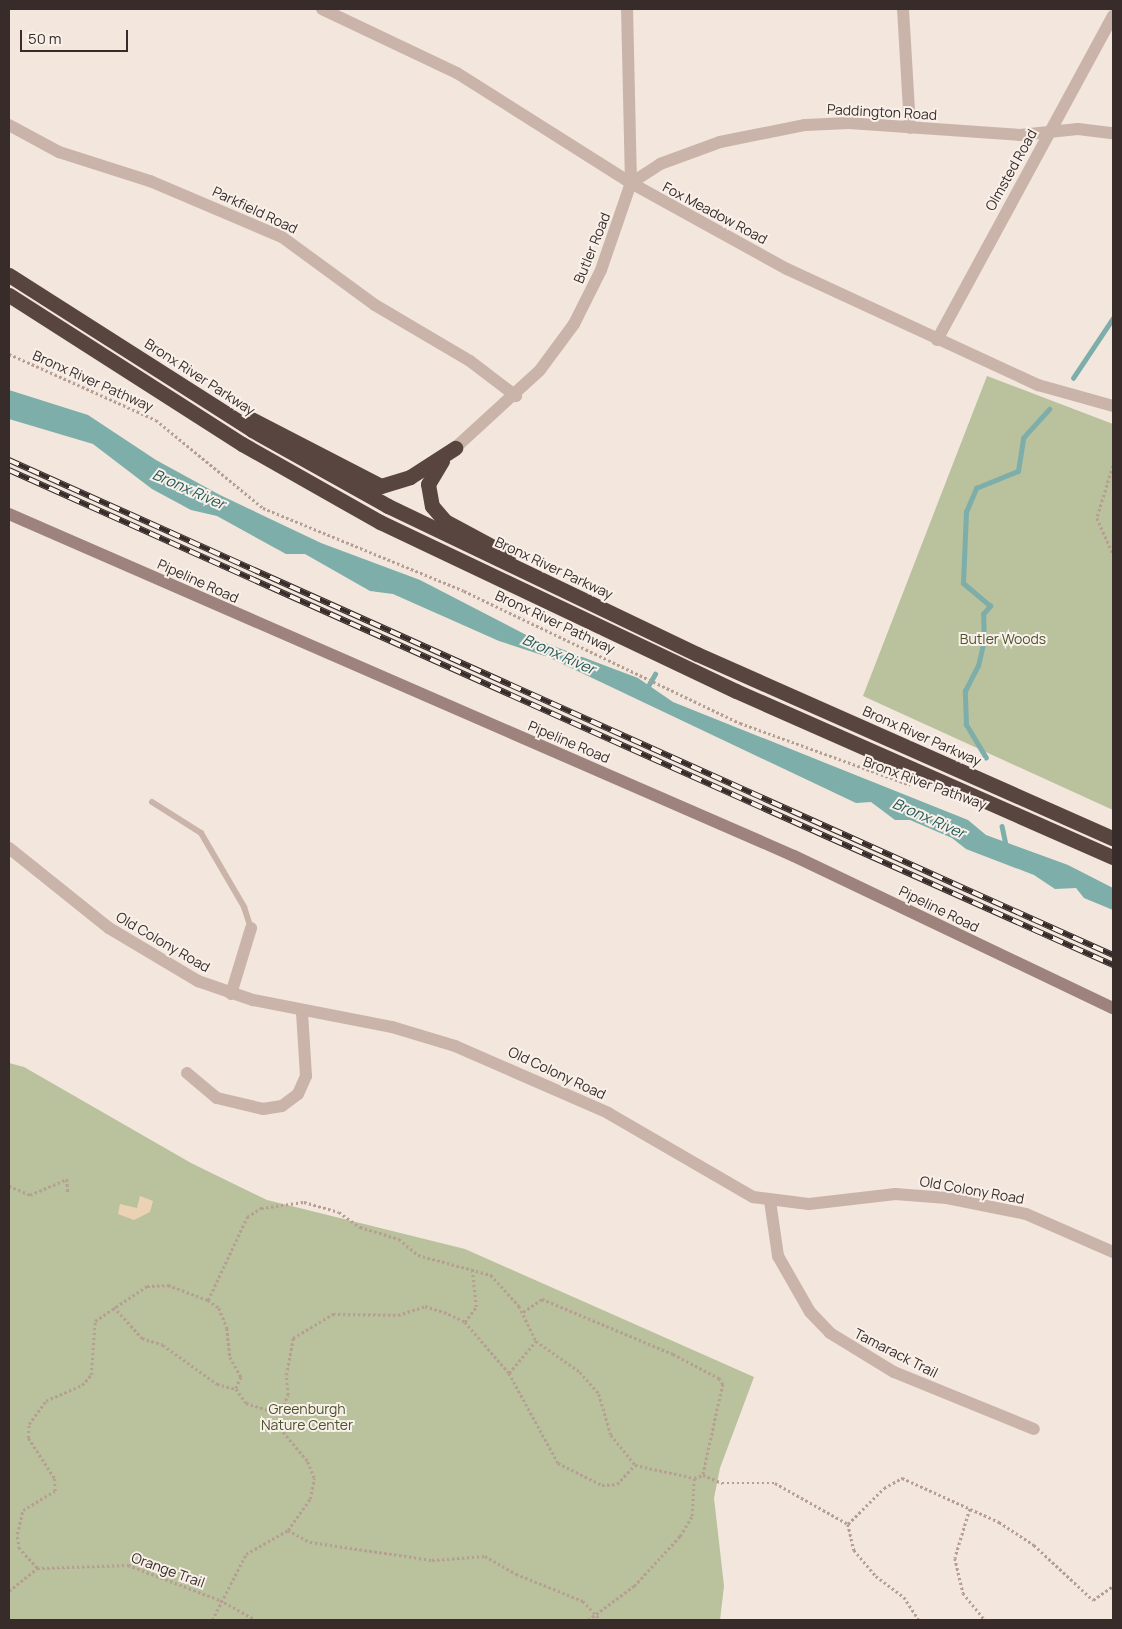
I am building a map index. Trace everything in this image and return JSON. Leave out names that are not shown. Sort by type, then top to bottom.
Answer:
[{"type":"highway","name":"Bronx River Parkway","points":[[9,275],[162,373],[342,481],[551,584],[728,668],[1113,838]]},
{"type":"highway","points":[[9,295],[242,444],[380,522],[736,691],[1113,857]]},
{"type":"highway","points":[[162,373],[376,485],[403,481],[455,448]]},
{"type":"highway","points":[[455,448],[430,477],[427,490],[432,506],[445,521],[494,546],[551,584]]},
{"type":"street","name":"Fox Meadow Road","points":[[322,9],[457,73],[631,184],[787,269],[937,340],[1038,385],[1113,406]]},
{"type":"street","name":"Butler Road","points":[[455,448],[516,396],[556,349],[595,286],[631,184],[627,9]]},
{"type":"street","points":[[903,9],[910,128]]},
{"type":"street","name":"Olmsted Road","points":[[937,340],[1113,16]]},
{"type":"street","name":"Paddington Road","points":[[631,184],[687,153],[745,135],[849,123],[1020,135],[1050,131],[1113,133]]},
{"type":"street","name":"Parkfield Road","points":[[9,125],[58,152],[150,181],[282,237],[375,305],[470,361],[516,396]]},
{"type":"street","name":"Pipeline Road","points":[[9,514],[794,856],[1113,1008]]},
{"type":"street","name":"Old Colony Road","points":[[9,848],[70,901],[145,952],[231,994],[302,1012],[392,1027],[496,1062],[608,1113],[728,1184],[770,1201],[835,1203],[895,1194],[947,1198],[1026,1214],[1113,1252]]},
{"type":"street","points":[[231,994],[251,928]]},
{"type":"street","points":[[187,1073],[217,1098],[263,1109],[282,1106],[298,1094],[306,1076],[302,1012]]},
{"type":"street","name":"Tamarack Trail","points":[[770,1201],[778,1256],[810,1312],[830,1333],[894,1372],[1034,1429]]},
{"type":"lane","points":[[152,802],[201,832],[244,907],[251,928]]},
{"type":"path","name":"Bronx River Pathway","points":[[9,354],[156,420],[263,508],[464,591],[664,684],[756,730],[915,787]]},
{"type":"path","points":[[1113,466],[1097,518],[1113,554]]},
{"type":"path","points":[[9,1186],[30,1195],[67,1179],[68,1193]]},
{"type":"path","points":[[208,1300],[247,1217],[261,1208],[304,1202],[339,1212],[360,1227],[399,1239],[418,1256],[472,1269],[504,1285],[523,1312],[536,1341],[580,1372],[599,1394],[610,1435],[635,1465],[694,1478],[703,1475],[722,1482],[775,1483],[848,1524],[854,1550],[876,1576],[904,1598],[919,1620]]},
{"type":"path","points":[[465,1322],[476,1307],[472,1269]]},
{"type":"path","points":[[9,1591],[37,1568],[19,1549],[17,1534],[23,1510],[55,1491],[54,1478],[28,1438],[28,1424],[46,1401],[82,1385],[90,1375],[95,1322],[114,1307],[147,1286],[168,1285],[208,1300],[219,1308],[227,1328],[230,1357],[241,1377],[236,1389]]},
{"type":"path","points":[[523,1312],[542,1299],[674,1354],[719,1378],[723,1384],[703,1475]]},
{"type":"path","points":[[212,1620],[220,1600],[246,1554],[288,1530],[310,1499],[314,1478],[307,1461],[281,1430],[279,1414],[288,1395],[287,1366],[293,1338],[310,1324],[333,1314],[398,1315],[425,1306],[465,1322],[509,1373],[558,1463],[602,1485],[617,1484],[635,1465]]},
{"type":"path","points":[[114,1307],[142,1338],[163,1345],[217,1384],[236,1389],[246,1404],[279,1414]]},
{"type":"path","points":[[509,1373],[536,1341]]},
{"type":"path","points":[[588,1620],[634,1586],[680,1536],[692,1516],[694,1478]]},
{"type":"path","points":[[848,1524],[884,1488],[902,1478],[970,1509],[1034,1545],[1092,1600],[1113,1586]]},
{"type":"path","points":[[970,1509],[955,1558],[964,1593],[984,1620]]},
{"type":"path","points":[[288,1530],[310,1542],[432,1560],[485,1556],[516,1574],[583,1601],[601,1620]]},
{"type":"path","name":"Orange Trail","points":[[37,1568],[128,1564],[220,1600],[256,1620]]},
{"type":"green space","name":"Butler Woods","points":[[987,376],[1113,424],[1113,810],[863,696]]},
{"type":"green space","name":"Greenburgh Nature Center","points":[[9,1063],[24,1067],[191,1163],[267,1200],[465,1249],[754,1377],[720,1468],[714,1498],[724,1586],[720,1620],[9,1620]]},
{"type":"sand","points":[[140,1196],[153,1201],[150,1212],[134,1220],[118,1214],[120,1204],[137,1208]]},
{"type":"water","name":"Bronx River","points":[[9,390],[88,415],[156,460],[220,495],[321,543],[420,580],[532,638],[638,678],[673,702],[968,820],[986,835],[1068,865],[1113,888],[1113,910],[1084,898],[1076,888],[1055,889],[1034,875],[966,849],[952,838],[910,820],[895,820],[871,802],[856,803],[548,657],[499,641],[393,594],[370,591],[305,554],[286,554],[217,516],[191,510],[152,489],[93,444],[9,419]]},
{"type":"waterway","points":[[1073,378],[1113,318]]},
{"type":"waterway","points":[[986,758],[966,725],[965,691],[978,666],[984,641],[983,614],[990,606],[963,583],[966,512],[976,488],[1018,471],[1023,438],[1049,409]]},
{"type":"waterway","points":[[647,688],[655,674]]},
{"type":"waterway","points":[[1002,826],[1007,849]]},
{"type":"railway","points":[[9,460],[1113,955]]},
{"type":"railway","points":[[9,470],[1113,965]]}]
